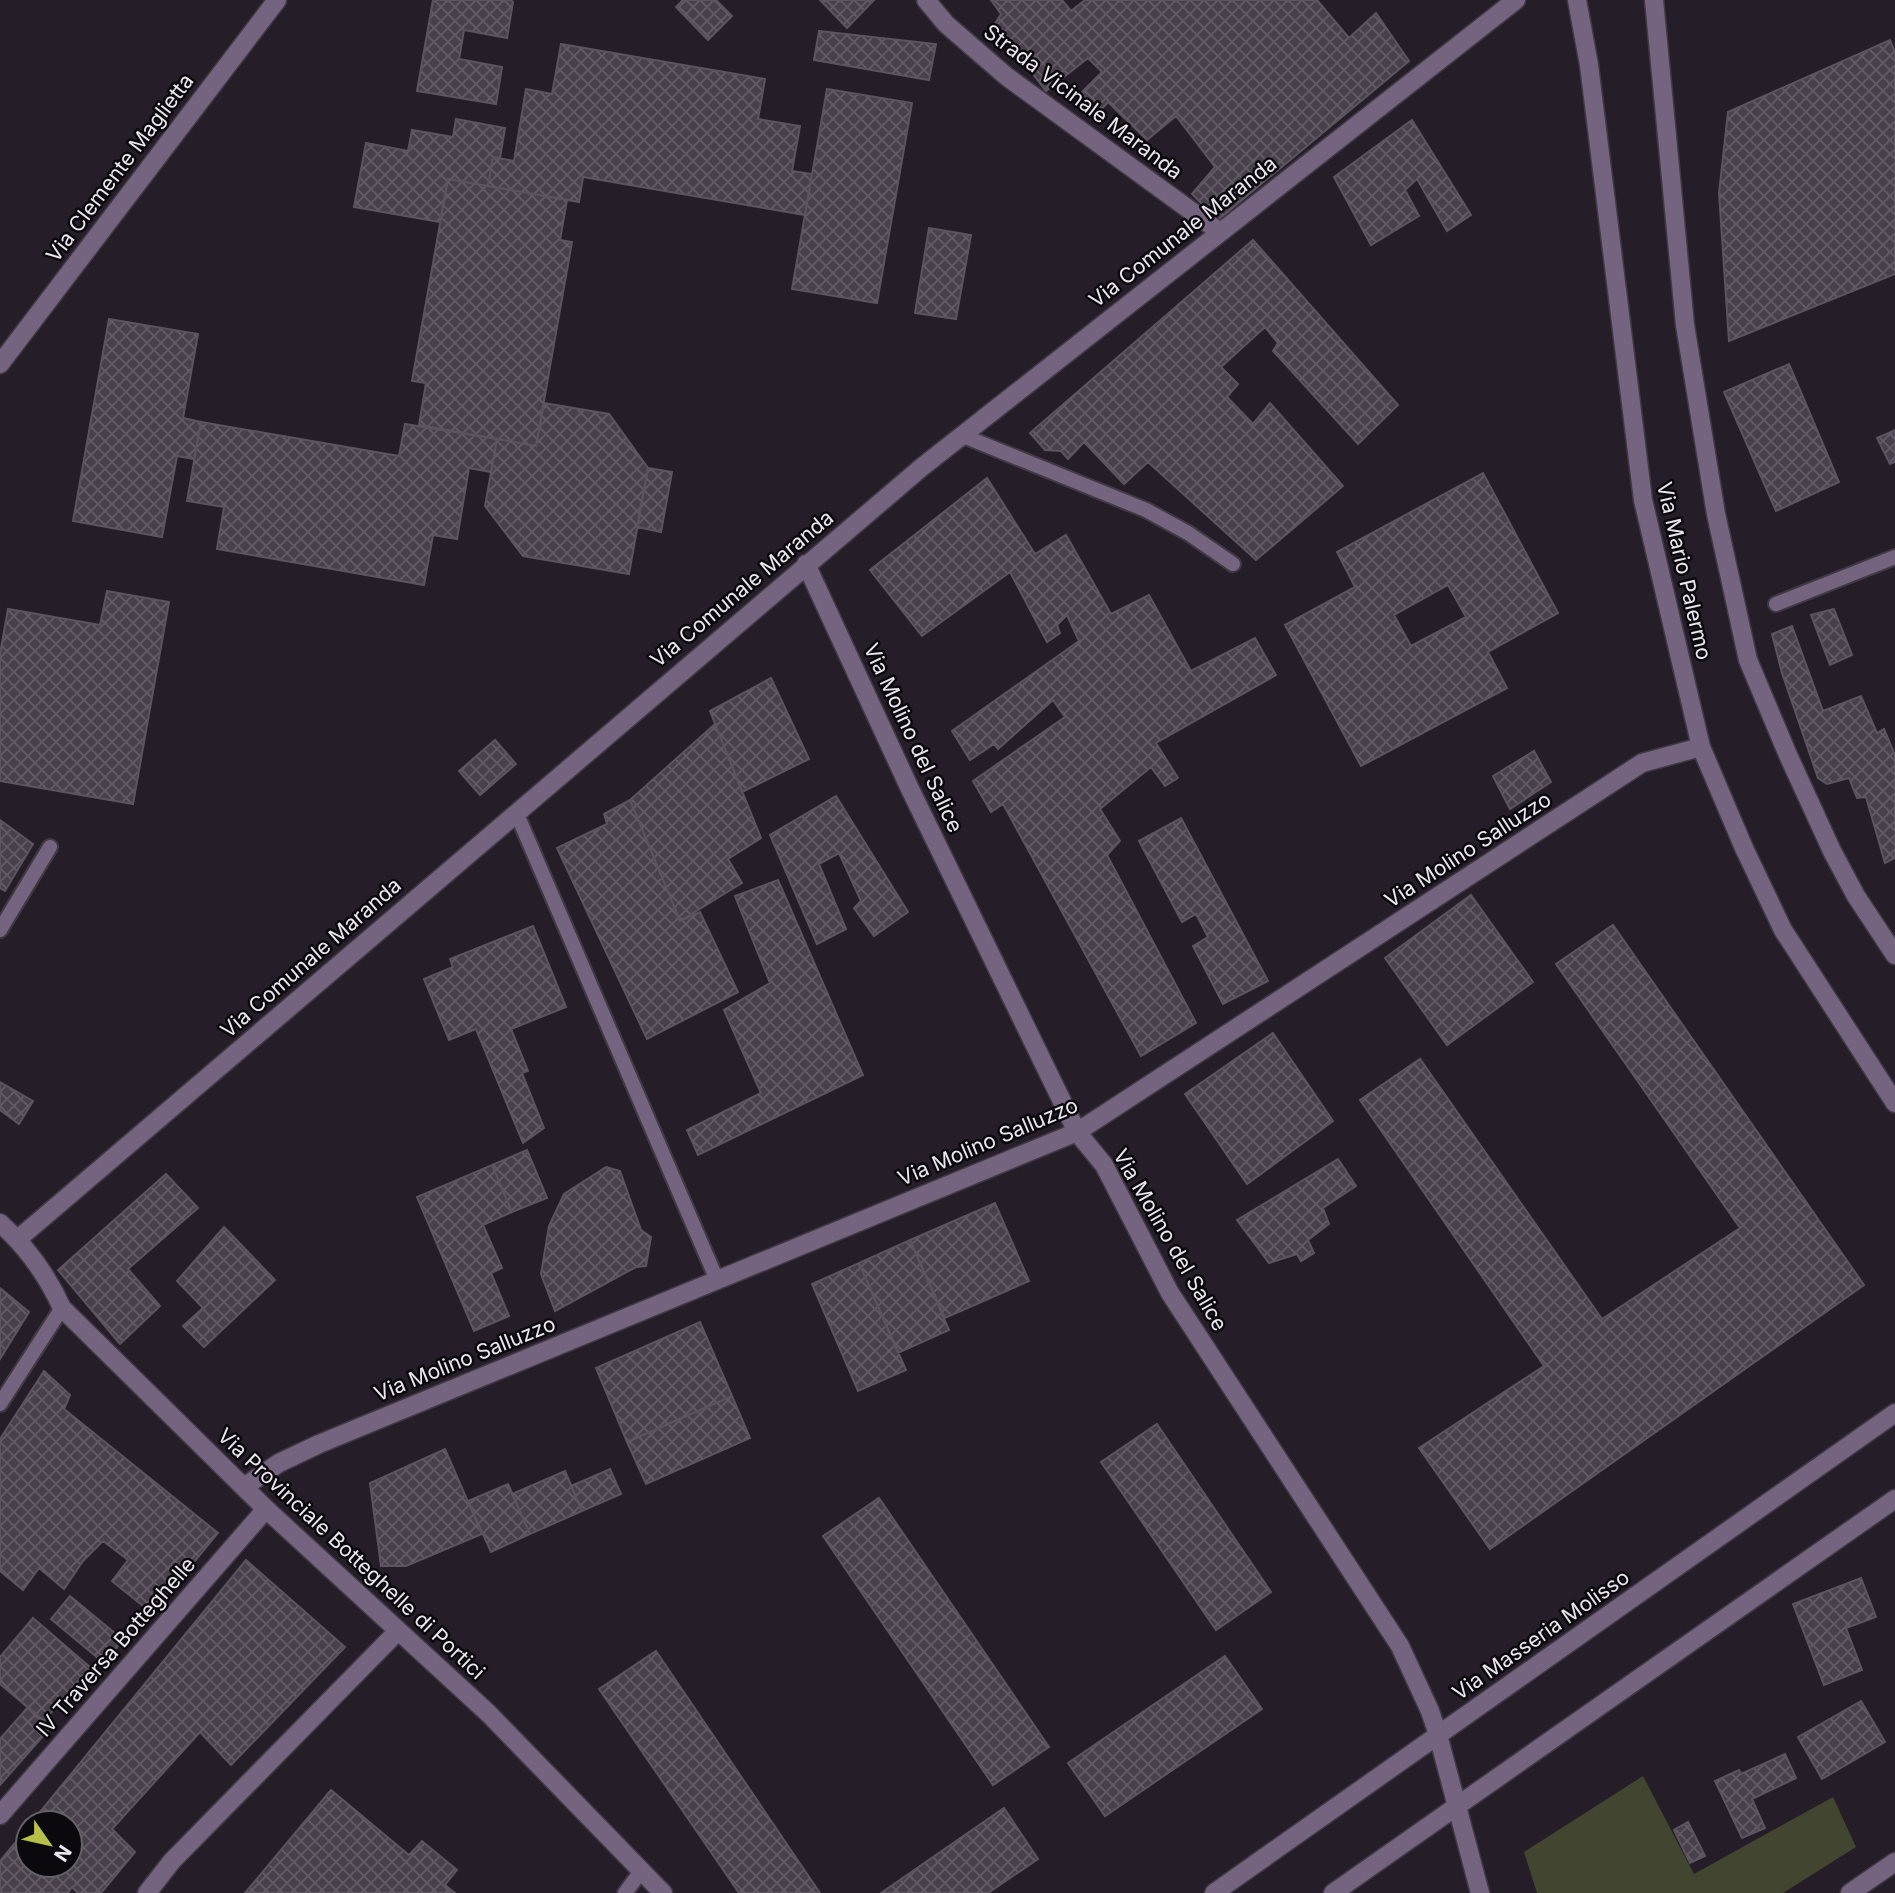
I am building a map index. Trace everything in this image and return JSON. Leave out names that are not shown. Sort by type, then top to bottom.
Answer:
[{"type":"street","name":"Via Clemente Maglietta","points":[[0,364],[277,0]]},
{"type":"street","name":"Strada Vicinale Maranda","points":[[926,0],[946,24],[1006,76],[1220,232]]},
{"type":"street","name":"Via Comunale Maranda","points":[[19,1239],[806,564],[961,435],[1516,0]]},
{"type":"street","name":"Via Mario Palermo","points":[[1577,0],[1589,65],[1643,500],[1701,747],[1783,930],[1895,1103]]},
{"type":"street","name":"Via Mario Palermo","points":[[1654,0],[1685,326],[1716,514],[1748,660],[1832,851],[1856,896],[1895,955]]},
{"type":"street","name":"Via Molino del Salice","points":[[806,564],[1077,1132],[1104,1165],[1170,1293],[1400,1646],[1438,1735],[1480,1893]]},
{"type":"street","name":"Via Molino Salluzzo","points":[[244,1487],[279,1462],[319,1444],[1077,1132],[1642,763],[1701,747]]},
{"type":"street","name":"Via Provinciale Botteghelle di Portici","points":[[0,1223],[19,1239],[48,1281],[62,1308],[266,1509],[488,1713],[663,1893]]},
{"type":"street","name":"Via Masseria Molisso","points":[[1214,1893],[1895,1413]]},
{"type":"street","points":[[1333,1893],[1895,1499]]},
{"type":"street","name":"IV Traversa Botteghelle","points":[[0,1815],[266,1509]]},
{"type":"street","points":[[147,1893],[172,1861],[398,1631]]},
{"type":"street","points":[[1850,1893],[1895,1862]]},
{"type":"lane","points":[[961,435],[1146,510],[1188,533],[1233,564]]},
{"type":"lane","points":[[1776,604],[1895,557]]},
{"type":"lane","points":[[516,812],[718,1280]]},
{"type":"lane","points":[[0,930],[50,847]]},
{"type":"lane","points":[[0,1404],[62,1308]]},
{"type":"lane","points":[[625,1893],[642,1870]]},
{"type":"green space","points":[[1643,1776],[1694,1874],[1833,1797],[1856,1847],[1783,1893],[1537,1893],[1524,1852]]},
{"type":"building","points":[[433,0],[513,2],[507,38],[464,30],[459,59],[502,67],[496,104],[417,91]]},
{"type":"building","points":[[683,0],[716,0],[732,16],[708,40],[676,7]]},
{"type":"building","points":[[820,0],[874,0],[847,28]]},
{"type":"building","points":[[991,0],[1062,0],[1071,11],[1085,0],[1317,0],[1349,38],[1376,13],[1409,61],[1218,220],[1192,194],[1215,167],[1176,116],[1147,140],[1108,102],[1099,112],[1081,93],[1102,72],[1088,58],[1046,91],[995,24],[1001,14]]},
{"type":"building","points":[[819,31],[936,44],[929,80],[814,60]]},
{"type":"building","points":[[1890,40],[1895,52],[1895,274],[1729,341],[1719,193],[1728,112]]},
{"type":"building","points":[[561,44],[765,79],[758,119],[800,126],[792,171],[812,174],[805,215],[583,177],[579,202],[488,186],[493,157],[514,161],[526,89],[552,94]]},
{"type":"building","points":[[827,89],[912,103],[877,303],[792,289]]},
{"type":"building","points":[[456,119],[505,128],[500,158],[493,157],[488,186],[448,179],[440,222],[354,207],[366,143],[408,151],[412,130],[453,137]]},
{"type":"building","points":[[1412,120],[1471,215],[1447,231],[1417,179],[1405,190],[1419,216],[1371,245],[1334,177]]},
{"type":"building","points":[[448,179],[567,200],[560,240],[572,242],[536,446],[419,425],[426,383],[412,381]]},
{"type":"building","points":[[929,228],[971,235],[956,319],[915,313]]},
{"type":"building","points":[[1253,240],[1398,405],[1358,444],[1273,351],[1278,343],[1265,327],[1221,367],[1238,384],[1227,397],[1253,424],[1270,403],[1343,486],[1256,560],[1148,462],[1124,484],[1084,442],[1068,459],[1061,451],[1045,450],[1030,433]]},
{"type":"building","points":[[109,319],[198,334],[183,418],[201,422],[194,459],[177,456],[162,537],[73,521]]},
{"type":"building","points":[[1789,364],[1839,482],[1776,511],[1724,392]]},
{"type":"building","points":[[544,403],[609,414],[648,468],[629,574],[523,556],[485,506],[497,439],[536,446]]},
{"type":"building","points":[[201,422],[399,456],[405,424],[497,439],[491,472],[469,468],[457,539],[433,535],[424,585],[217,549],[224,507],[187,501]]},
{"type":"building","points":[[1895,430],[1895,462],[1890,464],[1877,438]]},
{"type":"building","points":[[648,468],[672,472],[661,532],[637,527]]},
{"type":"building","points":[[1483,473],[1558,613],[1488,652],[1507,688],[1361,766],[1285,625],[1355,587],[1337,552]],"holes":[[[1448,585],[1466,617],[1411,646],[1394,615]]]},
{"type":"building","points":[[987,478],[1035,554],[1066,535],[1111,614],[1149,595],[1191,671],[1255,638],[1276,675],[1156,743],[1178,778],[1165,786],[1151,767],[1100,809],[1120,841],[1107,855],[1196,1023],[1141,1056],[1003,804],[991,812],[973,781],[1065,717],[1053,700],[998,749],[994,744],[970,760],[952,731],[1079,641],[1067,615],[1057,625],[1060,633],[1047,642],[1010,572],[922,636],[870,570]]},
{"type":"building","points":[[107,591],[169,602],[133,804],[0,781],[0,654],[8,609],[100,625]]},
{"type":"building","points":[[1834,609],[1852,655],[1830,665],[1811,615]]},
{"type":"building","points":[[1792,626],[1823,711],[1861,696],[1877,733],[1884,729],[1895,755],[1895,858],[1885,863],[1866,797],[1857,798],[1849,778],[1827,784],[1818,778],[1782,673],[1772,634]]},
{"type":"building","points":[[771,678],[809,759],[742,792],[710,711]]},
{"type":"building","points":[[715,724],[761,838],[728,859],[742,883],[680,921],[630,800]]},
{"type":"building","points":[[495,740],[516,764],[480,795],[459,771]]},
{"type":"building","points":[[1534,751],[1551,782],[1510,809],[1493,776]]},
{"type":"building","points":[[836,796],[908,912],[874,936],[854,908],[861,901],[839,853],[819,864],[846,929],[817,944],[770,835]]},
{"type":"building","points":[[630,800],[680,921],[700,912],[738,992],[647,1039],[557,848],[607,824],[604,814]]},
{"type":"building","points":[[1181,818],[1268,981],[1223,1004],[1193,946],[1208,937],[1196,914],[1182,922],[1139,841]]},
{"type":"building","points":[[0,820],[33,844],[5,891],[0,888]]},
{"type":"building","points":[[778,880],[863,1075],[698,1155],[687,1130],[761,1093],[724,1010],[770,983],[735,896]]},
{"type":"building","points":[[1471,895],[1533,982],[1447,1045],[1385,958]]},
{"type":"building","points":[[1613,925],[1864,1285],[1490,1549],[1419,1448],[1544,1366],[1360,1100],[1420,1059],[1602,1319],[1740,1228],[1556,964]]},
{"type":"building","points":[[533,926],[566,1007],[511,1029],[528,1071],[522,1073],[544,1128],[523,1143],[476,1029],[449,1040],[424,979],[453,967],[450,959]]},
{"type":"building","points":[[1273,1033],[1333,1121],[1247,1184],[1185,1094]]},
{"type":"building","points":[[0,1082],[33,1101],[19,1124],[0,1110]]},
{"type":"building","points":[[527,1150],[547,1198],[512,1212],[492,1165]]},
{"type":"building","points":[[1338,1159],[1356,1186],[1323,1208],[1329,1224],[1308,1240],[1314,1253],[1301,1261],[1297,1254],[1269,1263],[1237,1220]]},
{"type":"building","points":[[492,1165],[512,1212],[483,1225],[502,1268],[491,1273],[509,1316],[474,1331],[417,1197]]},
{"type":"building","points":[[606,1167],[620,1171],[641,1230],[651,1237],[646,1266],[636,1267],[555,1311],[541,1274],[549,1226],[564,1194]]},
{"type":"building","points":[[166,1174],[198,1208],[128,1269],[160,1306],[120,1344],[58,1270]]},
{"type":"building","points":[[995,1203],[1029,1281],[945,1318],[910,1240]]},
{"type":"building","points":[[224,1227],[275,1280],[204,1347],[183,1326],[203,1308],[177,1281]]},
{"type":"building","points":[[910,1240],[949,1330],[898,1353],[859,1263]]},
{"type":"building","points":[[859,1263],[906,1370],[858,1391],[812,1284]]},
{"type":"building","points":[[0,1288],[29,1312],[0,1359]]},
{"type":"building","points":[[700,1322],[732,1396],[627,1442],[596,1368]]},
{"type":"building","points":[[44,1371],[70,1395],[64,1409],[218,1533],[152,1613],[112,1581],[128,1560],[103,1541],[83,1561],[64,1589],[39,1568],[23,1590],[0,1571],[0,1439]]},
{"type":"building","points":[[732,1396],[750,1438],[646,1484],[627,1442]]},
{"type":"building","points":[[1157,1424],[1271,1592],[1216,1630],[1101,1462]]},
{"type":"building","points":[[445,1449],[482,1534],[406,1566],[381,1566],[370,1483]]},
{"type":"building","points":[[610,1469],[621,1494],[582,1511],[571,1486]]},
{"type":"building","points":[[565,1471],[582,1511],[530,1534],[512,1494]]},
{"type":"building","points":[[508,1484],[530,1534],[491,1552],[468,1501]]},
{"type":"building","points":[[879,1498],[1049,1747],[993,1785],[823,1536]]},
{"type":"building","points":[[246,1560],[345,1647],[231,1765],[200,1732],[112,1829],[135,1852],[101,1893],[78,1893],[72,1887],[68,1893],[0,1893],[0,1861],[14,1844],[14,1879],[84,1879],[84,1809],[42,1809]]},
{"type":"building","points":[[1861,1578],[1876,1617],[1846,1628],[1862,1670],[1824,1685],[1793,1604]]},
{"type":"building","points":[[70,1596],[123,1640],[104,1663],[51,1619]]},
{"type":"building","points":[[33,1618],[90,1667],[44,1721],[0,1684],[0,1657]]},
{"type":"building","points":[[656,1651],[820,1893],[739,1893],[599,1689]]},
{"type":"building","points":[[1225,1656],[1262,1709],[1105,1816],[1068,1763]]},
{"type":"building","points":[[1861,1701],[1885,1742],[1822,1779],[1798,1737]]},
{"type":"building","points":[[28,1707],[51,1727],[0,1785],[0,1739]]},
{"type":"building","points":[[1785,1754],[1796,1778],[1752,1799],[1765,1828],[1742,1838],[1715,1781],[1739,1770],[1741,1774]]},
{"type":"building","points":[[331,1790],[409,1855],[422,1841],[457,1870],[445,1885],[455,1893],[245,1893]]},
{"type":"building","points":[[1004,1808],[1038,1859],[988,1893],[881,1893]]},
{"type":"building","points":[[1688,1822],[1705,1856],[1690,1863],[1674,1830]]}]
